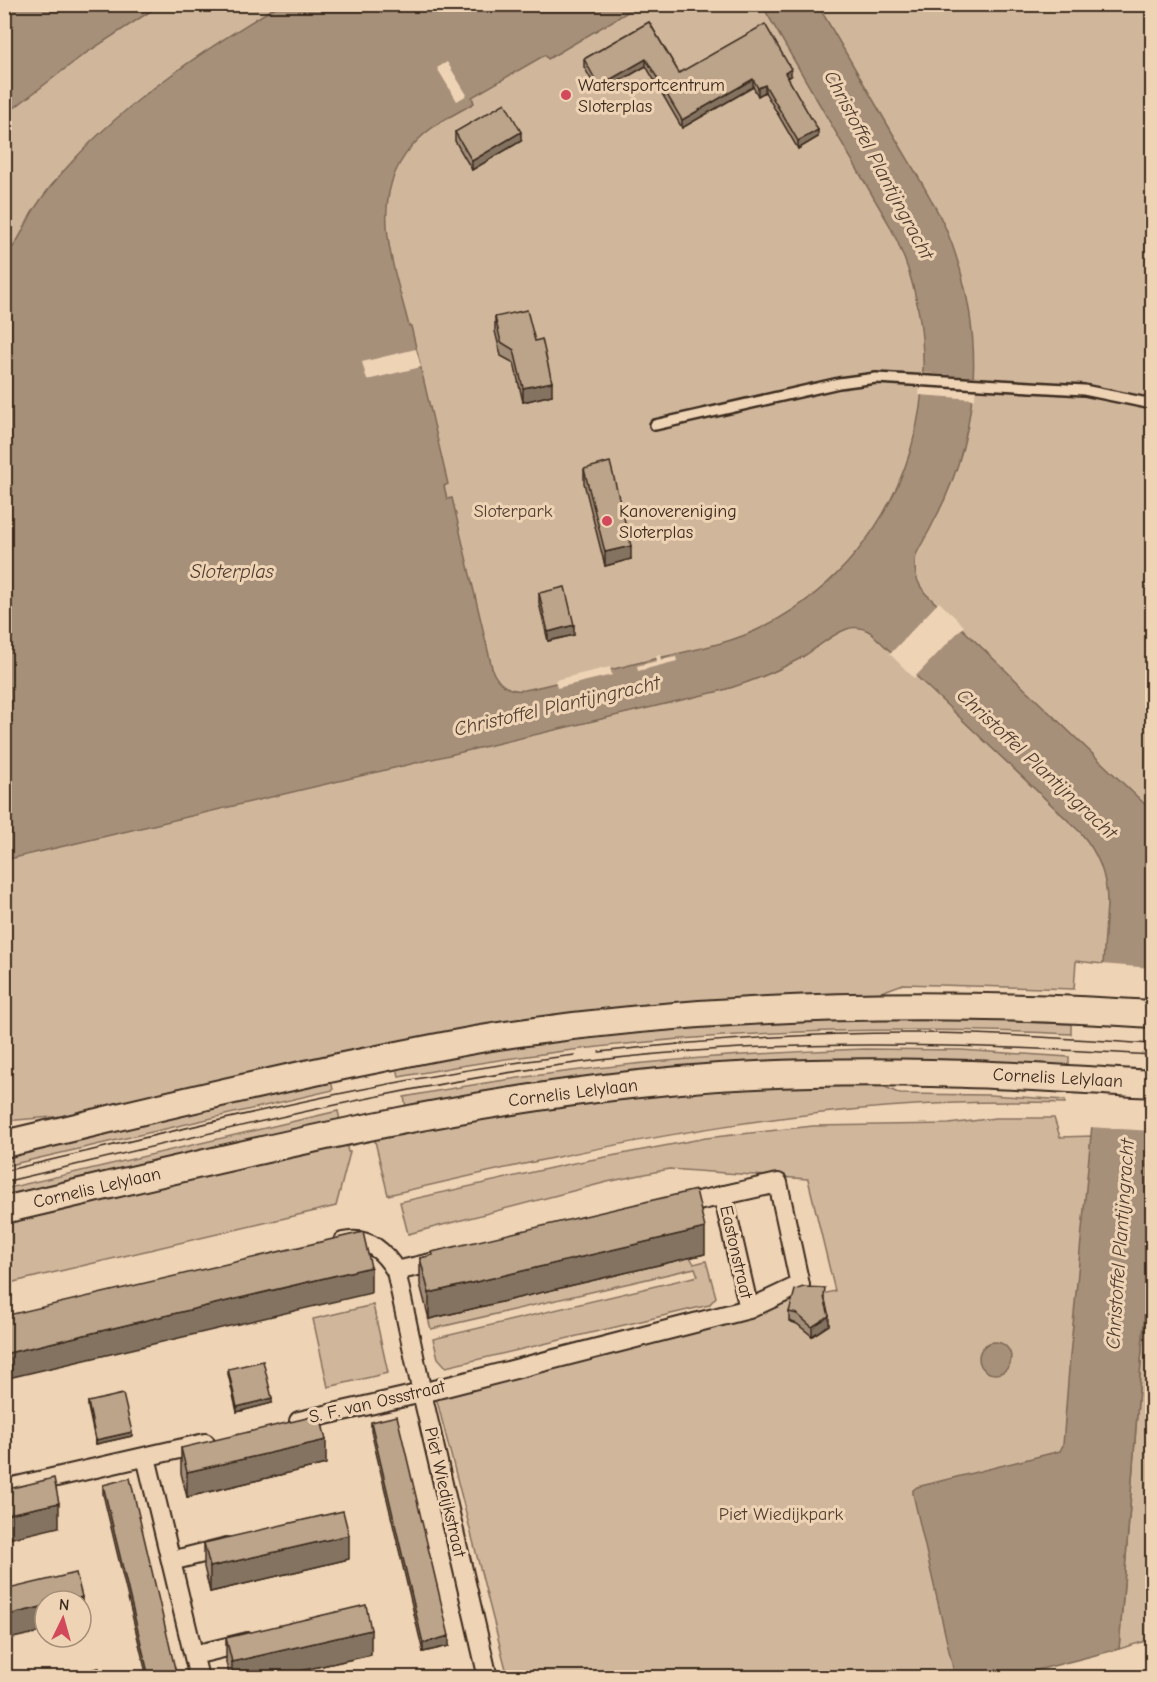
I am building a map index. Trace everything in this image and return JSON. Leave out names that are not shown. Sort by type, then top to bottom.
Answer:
[{"type":"main road","points":[[4,1144],[300,1075],[444,1046],[563,1027],[678,1015],[881,1007],[1072,1009],[1152,1014]]},
{"type":"main road","name":"Cornelis Lelylaan","points":[[4,1210],[285,1144],[441,1113],[607,1088],[750,1076],[882,1072],[1068,1078],[1148,1084]]},
{"type":"street","name":"Eastonstraat","points":[[664,1209],[723,1195],[778,1183],[800,1285],[748,1309],[723,1195]]},
{"type":"street","points":[[330,1245],[353,1239],[374,1245],[388,1257],[396,1271],[466,1255]]},
{"type":"street","name":"Piet Wiedijkstraat","points":[[396,1271],[488,1677]]},
{"type":"street","name":"S. F. van Ossstraat","points":[[284,1425],[422,1393],[748,1309]]},
{"type":"street","points":[[4,1489],[226,1438]]},
{"type":"street","points":[[146,1457],[199,1677]]},
{"type":"street","points":[[171,1560],[248,1542]]},
{"type":"street","points":[[194,1655],[260,1640]]},
{"type":"lane","points":[[655,425],[860,379],[903,378],[1084,390],[1152,404]]},
{"type":"green space","name":"Sloterpark","points":[[5,5],[1152,5],[1152,963],[1103,964],[1076,961],[1074,989],[903,984],[876,994],[758,998],[611,1009],[403,1040],[256,1071],[64,1116],[5,1121]]},
{"type":"green space","points":[[817,1019],[958,1019],[1071,1024],[1071,1034],[901,1030],[817,1031],[734,1035],[567,1051],[483,1062],[399,1077],[397,1066],[553,1041],[667,1028]]},
{"type":"green space","points":[[864,1049],[961,1050],[1069,1057],[1069,1066],[962,1061],[585,1078],[510,1088],[406,1107],[404,1097],[575,1070],[690,1059]]},
{"type":"green space","points":[[331,1080],[333,1090],[5,1166],[4,1155]]},
{"type":"green space","points":[[830,1084],[881,1085],[900,1094],[990,1095],[1065,1100],[1065,1103],[979,1102],[894,1106],[808,1114],[724,1126],[555,1157],[388,1195],[374,1137],[548,1107],[687,1091]]},
{"type":"green space","points":[[338,1111],[340,1120],[5,1197],[4,1189]]},
{"type":"green space","name":"Piet Wiedijkpark","points":[[995,1118],[1054,1118],[1060,1137],[1093,1136],[1066,1469],[971,1677],[508,1677],[434,1389],[835,1291],[808,1179],[669,1169],[607,1182],[408,1234],[400,1202],[569,1164],[706,1138],[813,1126],[949,1124]]},
{"type":"green space","points":[[346,1143],[348,1152],[350,1152],[336,1206],[5,1284],[4,1221]]},
{"type":"green space","points":[[1152,1178],[1152,1498],[1146,1549],[1149,1640],[1119,1649],[1149,1258]]},
{"type":"green space","points":[[690,1257],[694,1264],[706,1261],[716,1297],[709,1305],[446,1367],[438,1358],[433,1339],[698,1276],[695,1268],[431,1329],[428,1318]]},
{"type":"green space","points":[[373,1305],[388,1373],[328,1387],[313,1319]]},
{"type":"water","points":[[5,4],[160,5],[83,55],[5,115]]},
{"type":"water","name":"Sloterplas","points":[[279,5],[636,5],[548,59],[545,55],[472,97],[474,103],[426,133],[403,159],[392,181],[387,204],[390,252],[409,326],[411,326],[448,484],[444,486],[447,499],[452,498],[493,672],[499,681],[511,689],[525,690],[698,649],[725,642],[765,626],[816,593],[857,552],[889,504],[910,451],[921,395],[922,338],[911,280],[889,224],[762,5],[818,5],[940,217],[956,255],[964,282],[974,365],[969,420],[963,447],[942,505],[916,555],[917,580],[925,593],[1152,811],[1152,1178],[1149,1258],[1119,1649],[1030,1672],[1024,1677],[955,1677],[913,1494],[913,1490],[917,1487],[1060,1451],[1063,1445],[1093,1114],[1107,904],[1103,874],[1092,848],[1080,832],[870,632],[859,628],[847,629],[780,669],[720,691],[5,860],[4,257],[13,247],[33,211],[55,181],[116,119],[168,77]]},
{"type":"water","points":[[995,1342],[1006,1347],[1011,1358],[1006,1369],[995,1374],[984,1369],[979,1358],[984,1347]]},
{"type":"pier","points":[[447,62],[467,95],[457,101],[437,68]]},
{"type":"pier","points":[[416,349],[421,367],[367,380],[362,362]]},
{"type":"pier","points":[[921,373],[976,377],[975,399],[919,395]]},
{"type":"pier","points":[[939,602],[964,626],[914,678],[890,654]]},
{"type":"pier","points":[[660,655],[661,660],[676,657],[677,661],[638,671],[637,666],[657,661],[656,656]]},
{"type":"pier","points":[[610,667],[612,675],[557,688],[555,680]]},
{"type":"pier","points":[[1100,964],[1152,968],[1152,1131],[1089,1127]]},
{"type":"building","points":[[649,22],[679,73],[765,24],[791,69],[785,73],[818,130],[798,141],[765,85],[758,88],[753,79],[682,120],[646,59],[599,86],[584,59]]},
{"type":"building","points":[[505,103],[521,132],[472,161],[455,132]]},
{"type":"building","points":[[527,310],[535,341],[542,339],[552,382],[523,388],[514,350],[501,342],[495,317]]},
{"type":"building","name":"Kanovereniging Sloterplas","points":[[610,462],[631,546],[605,552],[584,469]]},
{"type":"building","points":[[565,587],[574,625],[548,632],[539,593]]},
{"type":"building","points":[[696,1190],[705,1228],[429,1293],[420,1258],[433,1255],[432,1252]]},
{"type":"building","points":[[363,1232],[371,1267],[4,1354],[4,1316]]},
{"type":"building","points":[[803,1287],[825,1288],[824,1297],[829,1316],[812,1327],[797,1314],[789,1312],[795,1290]]},
{"type":"building","points":[[263,1361],[272,1398],[237,1407],[228,1369]]},
{"type":"building","points":[[123,1394],[132,1432],[96,1440],[88,1402]]},
{"type":"building","points":[[320,1415],[326,1440],[187,1472],[181,1448]]},
{"type":"building","points":[[397,1416],[449,1636],[423,1643],[371,1422]]},
{"type":"building","points":[[54,1478],[59,1503],[4,1515],[4,1490]]},
{"type":"building","points":[[130,1478],[177,1677],[149,1677],[103,1485]]},
{"type":"building","points":[[343,1511],[349,1535],[210,1567],[204,1543]]},
{"type":"building","points":[[76,1573],[80,1589],[33,1589],[33,1609],[4,1616],[4,1590]]},
{"type":"building","points":[[366,1605],[371,1630],[232,1662],[226,1638]]},
{"type":"building","points":[[99,1668],[101,1677],[58,1677]]},
{"type":"tram line","points":[[599,1052],[740,1039],[881,1033],[997,1035],[1152,1044]]},
{"type":"tram line","points":[[4,1182],[329,1106],[492,1075],[574,1063],[719,1049],[843,1045],[966,1046],[1152,1055]]},
{"type":"tram line","points":[[4,1171],[359,1090],[503,1064],[575,1055]]},
{"type":"place","name":"Watersportcentrum Sloterplas","points":[[566,95]]},
{"type":"place","name":"Kanovereniging Sloterplas","points":[[607,521]]},
{"type":"water label","name":"Christoffel Plantijngracht","points":[[879,165]]},
{"type":"water label","name":"Christoffel Plantijngracht","points":[[557,706]]},
{"type":"water label","name":"Christoffel Plantijngracht","points":[[1037,764]]},
{"type":"water label","name":"Christoffel Plantijngracht","points":[[1120,1244]]}]
